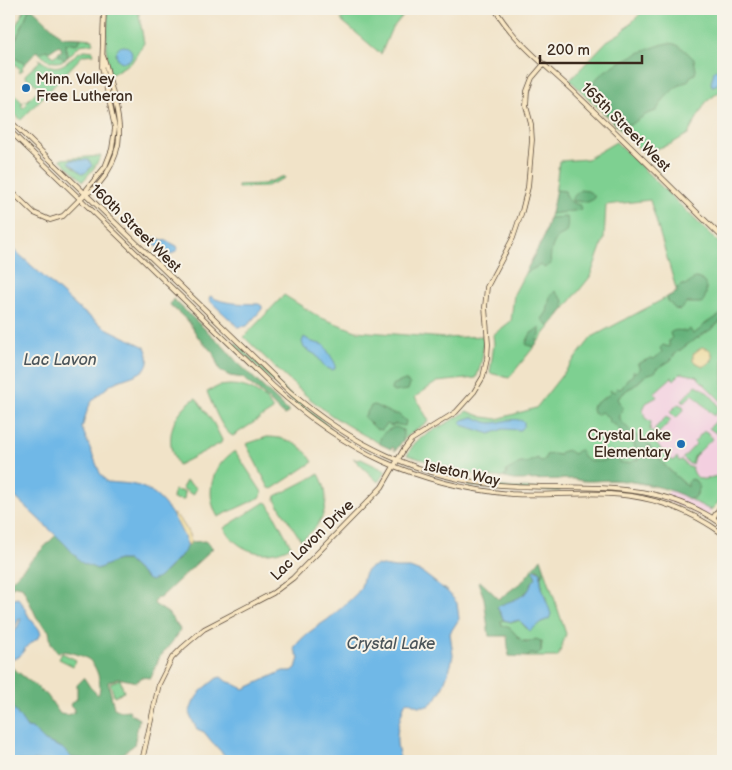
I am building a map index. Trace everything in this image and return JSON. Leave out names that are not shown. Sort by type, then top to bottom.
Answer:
[{"type":"main road","points":[[9,189],[34,213],[50,220],[63,216],[85,194],[105,167],[114,139],[114,116],[103,72],[104,9]]},
{"type":"main road","name":"165th Street West","points":[[495,9],[515,37],[723,238]]},
{"type":"main road","name":"Lac Lavon Drive","points":[[142,761],[159,684],[164,672],[176,654],[192,637],[204,628],[273,593],[293,578],[382,487],[406,445],[414,437],[465,405],[474,392],[484,374],[488,348],[485,307],[486,292],[490,280],[510,244],[524,204],[531,169],[531,124],[526,106],[526,95],[530,80],[544,64]]},
{"type":"main road","name":"160th Street West","points":[[9,120],[248,352]]},
{"type":"main road","name":"160th Street West","points":[[9,130],[243,356]]},
{"type":"main road","name":"Isleton Way","points":[[248,352],[289,391],[325,421],[396,464],[492,484],[614,488],[653,494],[678,501],[714,518],[723,525]]},
{"type":"main road","name":"Isleton Way","points":[[243,356],[287,399],[316,423],[353,447],[438,482],[486,491],[520,494],[601,494],[633,497],[671,506],[710,525],[723,534]]},
{"type":"main road","points":[[710,525],[723,503]]},
{"type":"main road","points":[[715,528],[723,514]]},
{"type":"shaded area","name":"Crystal Lake Elementary","points":[[723,315],[723,492],[706,519],[688,509],[662,499],[678,482],[600,406]]},
{"type":"green space","points":[[25,9],[29,9],[14,41],[13,56],[25,64],[20,73],[18,72],[20,69],[9,59],[9,38]]},
{"type":"green space","points":[[29,9],[33,9],[62,37],[81,38],[75,44],[66,44],[65,48],[68,55],[65,60],[57,54],[62,50],[59,45],[49,52],[47,50],[37,51],[25,64],[10,55],[10,50]]},
{"type":"green space","points":[[108,9],[138,9],[144,43],[132,62],[110,75],[106,48]]},
{"type":"green space","points":[[349,9],[399,9],[404,14],[391,30],[381,54],[341,20]]},
{"type":"green space","points":[[645,9],[723,9],[723,89],[706,102],[688,134],[671,144],[644,153],[570,80],[607,41],[622,32]]},
{"type":"green space","points":[[81,38],[93,39],[93,43],[80,45],[67,58],[66,44],[75,44]]},
{"type":"green space","points":[[668,43],[679,46],[694,59],[695,74],[687,82],[675,88],[656,111],[647,114],[630,125],[594,91],[592,88],[595,81],[612,66],[649,49]]},
{"type":"green space","points":[[47,50],[53,57],[57,54],[65,60],[53,62],[43,57],[37,51]]},
{"type":"green space","points":[[85,50],[93,51],[94,54],[83,55],[21,120],[9,109],[9,94],[13,92],[23,103],[21,105],[23,108],[27,104],[24,101],[27,101],[39,89],[25,75],[40,61],[38,59],[48,65],[59,66]]},
{"type":"green space","points":[[604,104],[625,125],[633,136],[630,139],[606,114]]},
{"type":"green space","points":[[616,142],[723,247],[723,315],[600,406],[678,482],[649,485],[627,481],[576,478],[520,479],[484,476],[467,473],[407,455],[422,438],[467,411],[483,417],[497,419],[536,408],[592,337],[677,292],[650,200],[606,205],[604,239],[590,277],[509,378],[490,373],[494,344],[493,335],[511,321],[514,294],[543,239],[554,203],[559,161],[587,159]]},
{"type":"green space","points":[[101,156],[83,181],[60,159]],"holes":[[[71,160],[85,160],[90,169],[82,173],[70,164]]]},
{"type":"green space","points":[[284,176],[285,178],[265,187],[238,188],[238,185],[264,184]]},
{"type":"green space","points":[[556,190],[565,191],[568,199],[580,205],[581,210],[551,214]]},
{"type":"green space","points":[[580,190],[588,191],[594,195],[594,199],[588,202],[572,201],[572,198]]},
{"type":"green space","points":[[567,217],[566,231],[558,237],[553,246],[550,258],[551,264],[544,268],[541,265],[525,273],[543,239],[549,218]]},
{"type":"green space","points":[[694,278],[705,283],[706,295],[702,303],[687,303],[680,310],[675,309],[667,297],[677,292],[676,289],[678,287],[690,283]]},
{"type":"green space","points":[[555,291],[564,301],[563,306],[565,308],[548,326],[542,319],[547,312],[550,297]]},
{"type":"green space","points":[[284,295],[319,317],[356,331],[445,338],[483,336],[482,357],[476,378],[437,382],[415,397],[429,421],[406,438],[395,451],[394,448],[392,447],[391,449],[353,429],[319,406],[286,378],[244,337]]},
{"type":"green space","points":[[173,299],[223,346],[288,413],[284,415],[280,412],[243,378],[230,376],[220,371],[213,353],[198,337],[189,322],[170,305]]},
{"type":"green space","points":[[723,312],[723,319],[713,328],[688,344],[655,372],[646,375],[617,399],[623,408],[620,413],[620,420],[634,434],[647,443],[666,467],[688,487],[690,479],[695,480],[700,488],[694,497],[689,499],[672,491],[642,483],[613,480],[515,480],[505,478],[504,476],[507,475],[506,471],[520,463],[526,463],[538,458],[540,462],[544,461],[546,455],[560,455],[561,452],[567,450],[574,454],[580,449],[584,457],[591,461],[610,459],[617,455],[620,463],[629,463],[641,458],[633,440],[628,439],[601,412],[597,415],[593,413],[593,405],[610,394],[609,390],[615,392],[617,387],[619,389],[622,388],[627,379],[633,375],[633,371],[636,372],[641,368],[637,364],[651,358],[654,359],[662,352],[660,348],[663,345],[669,347],[669,340],[672,339],[670,333],[678,330],[686,332],[690,329],[693,334]]},
{"type":"green space","points":[[723,319],[723,403],[696,376],[681,373],[674,380],[672,377],[654,393],[657,397],[646,403],[643,410],[645,418],[651,422],[650,430],[655,434],[655,438],[658,439],[655,443],[673,461],[677,457],[679,461],[682,460],[688,467],[692,467],[695,474],[701,479],[723,476],[720,499],[710,510],[689,499],[697,495],[698,484],[696,483],[688,487],[666,467],[647,443],[634,434],[620,420],[621,408],[617,399],[646,375],[671,360],[674,355],[688,344],[713,328]],"holes":[[[712,353],[712,361],[703,366],[693,361]]]},
{"type":"green space","points":[[540,328],[537,343],[533,347],[527,345],[526,343],[531,333]]},
{"type":"green space","points":[[236,343],[288,393],[331,428],[330,430],[293,401],[234,345]]},
{"type":"green space","points":[[405,380],[410,384],[408,390],[394,392],[391,390],[392,385]]},
{"type":"green space","points":[[229,385],[249,388],[255,391],[265,399],[273,410],[233,436],[221,423],[207,392],[219,386]]},
{"type":"green space","points":[[696,385],[707,392],[717,403],[719,410],[714,416],[693,394],[683,403],[682,400]]},
{"type":"green space","points":[[196,398],[214,424],[222,440],[221,443],[178,465],[173,456],[171,446],[172,428],[181,411]]},
{"type":"green space","points":[[678,404],[683,406],[684,410],[676,418],[670,412]]},
{"type":"green space","points":[[374,405],[393,414],[398,414],[406,421],[405,426],[387,424],[382,430],[376,429],[364,417],[371,406]]},
{"type":"green space","points":[[723,414],[723,427],[717,434],[709,428]]},
{"type":"green space","points":[[666,417],[671,420],[658,434],[654,429]]},
{"type":"green space","points":[[396,427],[403,430],[403,440],[395,451],[392,447],[391,449],[380,444],[380,440],[384,432]]},
{"type":"green space","points":[[704,431],[712,439],[694,457],[692,464],[689,464],[683,458],[696,444],[694,442]]},
{"type":"green space","points":[[267,437],[288,440],[294,443],[313,462],[272,489],[269,488],[246,444]]},
{"type":"green space","points":[[235,451],[262,492],[261,497],[218,517],[212,499],[213,481],[221,464]]},
{"type":"green space","points":[[353,458],[361,459],[386,471],[378,482]]},
{"type":"green space","points":[[319,474],[325,492],[324,510],[316,527],[301,540],[275,500],[276,496]]},
{"type":"green space","points":[[186,481],[197,488],[193,495],[182,488]]},
{"type":"green space","points":[[469,483],[514,488],[560,489],[560,491],[468,486]]},
{"type":"green space","points":[[174,490],[185,492],[184,500],[173,499]]},
{"type":"green space","points":[[265,502],[268,503],[291,546],[272,553],[254,552],[245,548],[230,537],[224,528]]},
{"type":"green space","points":[[56,535],[97,569],[118,560],[127,560],[147,579],[158,578],[180,557],[191,542],[205,541],[213,548],[160,598],[156,598],[154,604],[168,613],[180,629],[177,636],[159,658],[151,678],[141,677],[137,682],[118,678],[108,682],[114,708],[121,711],[129,710],[131,714],[139,719],[134,745],[113,761],[86,761],[72,758],[62,748],[45,741],[33,729],[27,728],[9,702],[9,665],[47,695],[60,714],[68,715],[74,713],[74,709],[70,705],[77,699],[77,685],[84,678],[98,695],[100,686],[98,676],[91,662],[77,654],[57,652],[51,643],[49,631],[37,618],[22,586],[15,585],[9,590],[9,583]]},
{"type":"green space","points":[[541,558],[545,570],[541,576],[538,569],[535,569],[536,578],[532,582],[530,589],[515,601],[497,607],[504,620],[501,621],[502,625],[510,628],[522,641],[529,642],[536,639],[543,642],[541,643],[541,652],[527,657],[509,656],[507,636],[489,636],[484,598],[478,582],[480,581],[499,599],[523,581]]},
{"type":"green space","points":[[545,570],[566,634],[558,657],[527,657],[541,652],[542,641],[522,641],[510,629],[502,625],[501,621],[514,622],[519,620],[527,629],[546,620],[546,596],[543,591],[540,574],[541,576]]},
{"type":"green space","points":[[62,653],[76,660],[73,666],[59,659]]},
{"type":"green space","points":[[120,679],[124,692],[114,696],[110,683]]},
{"type":"sand","points":[[702,347],[709,349],[712,357],[709,363],[703,366],[693,361],[693,354]]},
{"type":"sand","points":[[173,514],[182,522],[187,530],[191,542],[188,546],[171,516]]},
{"type":"water","points":[[121,46],[127,46],[132,51],[130,60],[121,62],[116,57],[116,51]]},
{"type":"water","points":[[723,64],[723,79],[712,86],[714,71]]},
{"type":"water","points":[[71,160],[89,160],[92,166],[85,173],[82,173],[69,162]]},
{"type":"water","points":[[152,237],[167,241],[177,246],[178,249],[174,253],[167,255],[152,242]]},
{"type":"water","name":"Lac Lavon","points":[[9,245],[78,308],[104,327],[145,347],[148,364],[139,373],[112,384],[96,397],[88,409],[82,428],[100,473],[107,482],[135,485],[148,490],[170,511],[180,528],[188,546],[158,578],[151,581],[147,579],[127,560],[118,560],[97,569],[82,563],[63,542],[16,498],[9,488]]},
{"type":"water","points":[[210,296],[228,302],[259,304],[262,306],[262,309],[247,326],[238,327],[211,302]]},
{"type":"water","points":[[304,337],[312,342],[324,345],[335,363],[335,369],[332,370],[325,367],[316,355],[304,348],[302,342]]},
{"type":"water","points":[[473,417],[489,423],[520,420],[524,422],[524,426],[520,430],[503,429],[490,434],[462,425],[461,422],[463,420]]},
{"type":"water","name":"Crystal Lake","points":[[377,565],[410,568],[423,573],[448,592],[457,603],[459,619],[450,633],[453,655],[451,665],[436,699],[428,706],[418,706],[407,701],[405,703],[397,739],[401,761],[230,761],[204,732],[197,729],[190,716],[194,701],[201,691],[221,677],[244,689],[283,671],[292,671],[296,668],[299,658],[294,648],[297,644],[353,597],[361,586],[364,574]]},
{"type":"water","points":[[535,569],[541,572],[542,588],[551,614],[549,619],[541,622],[530,631],[519,620],[512,622],[504,620],[497,607],[519,598],[527,592],[536,578]]},
{"type":"water","points":[[18,598],[41,634],[27,646],[19,657],[14,659],[9,657],[9,636],[16,630],[21,619],[19,619],[9,633],[9,602]]},
{"type":"water","points":[[9,702],[27,728],[33,729],[45,741],[62,748],[72,758],[86,761],[9,761]]},
{"type":"place","name":"Minn. Valley Free Lutheran","points":[[26,88]]},
{"type":"place","name":"Crystal Lake Elementary","points":[[681,444]]}]
